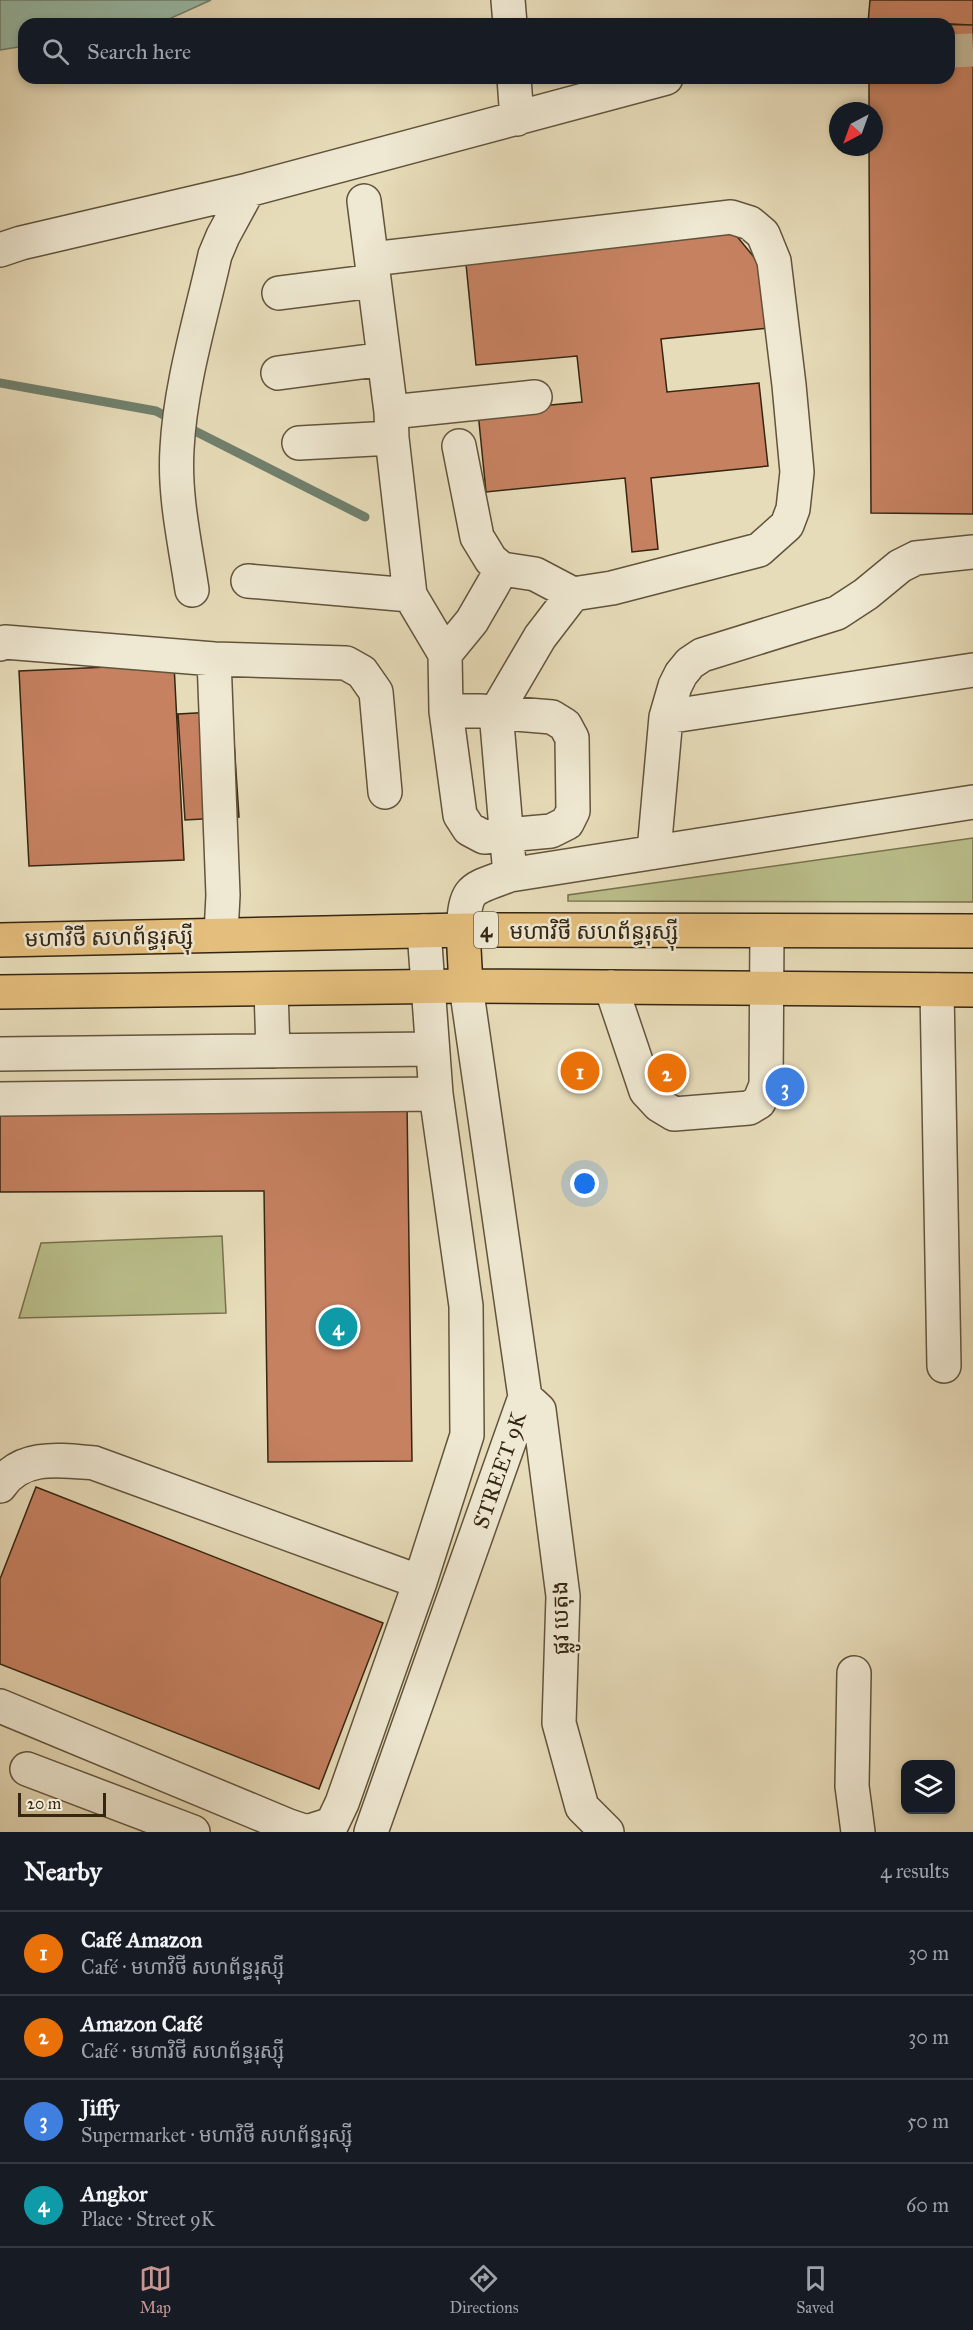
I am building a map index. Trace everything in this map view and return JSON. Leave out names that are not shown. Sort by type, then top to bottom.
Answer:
[{"type":"highway","name":"មហាវិថី សហព័ន្ធរុស្ស៊ី","points":[[0,940],[463,930],[973,932]]},
{"type":"highway","points":[[463,930],[466,986]]},
{"type":"highway","points":[[0,992],[466,986],[973,990]]},
{"type":"street","points":[[508,0],[510,18]]},
{"type":"street","points":[[514,84],[517,119]]},
{"type":"street","points":[[0,250],[21,243],[248,190],[644,84]]},
{"type":"street","points":[[192,590],[177,493],[177,448],[182,403],[215,255],[222,236],[248,190]]},
{"type":"street","points":[[364,201],[410,595],[446,654],[446,711],[460,815],[469,829],[484,837],[551,831],[567,823],[573,811],[572,738],[565,725],[552,717],[496,712],[446,711]]},
{"type":"street","points":[[279,292],[373,270],[731,217],[750,223],[763,234],[774,261],[796,472],[793,509],[787,525],[759,550],[612,588],[573,594],[535,574],[502,569],[491,560],[477,537],[459,447]]},
{"type":"street","points":[[278,373],[384,359]]},
{"type":"street","points":[[299,443],[535,398]]},
{"type":"street","points":[[654,851],[666,717],[675,686],[690,663],[702,655],[837,612],[866,594],[900,566],[915,558],[973,552]]},
{"type":"street","points":[[446,654],[472,621],[502,569]]},
{"type":"street","points":[[248,580],[410,595]]},
{"type":"street","points":[[510,875],[496,712],[540,637],[573,594]]},
{"type":"street","points":[[0,644],[6,642],[214,659],[346,663],[362,672],[376,692],[385,792]]},
{"type":"street","points":[[214,659],[223,895],[220,934]]},
{"type":"street","points":[[666,717],[973,670]]},
{"type":"street","points":[[463,930],[465,903],[470,894],[480,886],[510,875],[973,802]]},
{"type":"street","points":[[0,1706],[307,1832],[332,1824],[342,1803],[420,1582],[467,1435],[466,1306],[435,1094],[424,931]]},
{"type":"street","points":[[611,987],[646,1091],[659,1105],[674,1114],[749,1108],[759,1102],[766,1085],[767,931]]},
{"type":"street","name":"STREET 9K","points":[[371,1832],[525,1397],[466,986]]},
{"type":"street","points":[[271,989],[273,1051]]},
{"type":"street","points":[[938,990],[944,1366]]},
{"type":"street","points":[[0,1054],[432,1049]]},
{"type":"street","points":[[80,1053],[80,1098]]},
{"type":"street","points":[[0,1099],[435,1094]]},
{"type":"street","name":"ផ្លូវ បេតុង","points":[[525,1397],[539,1410],[563,1596],[559,1723],[582,1807],[607,1832]]},
{"type":"street","points":[[0,1486],[10,1473],[25,1465],[49,1460],[94,1462],[420,1582]]},
{"type":"street","points":[[854,1673],[852,1786],[858,1832]]},
{"type":"street","points":[[27,1769],[193,1832]]},
{"type":"shaded area","points":[[0,0],[211,0],[171,18],[18,18],[18,47],[0,50]]},
{"type":"shaded area","points":[[973,838],[973,902],[568,901],[568,895]]},
{"type":"shaded area","points":[[222,1236],[226,1313],[19,1318],[41,1243]]},
{"type":"building","points":[[870,0],[973,0],[973,25],[955,25],[955,18],[868,18]]},
{"type":"building","points":[[955,24],[973,25],[973,514],[871,513],[869,156],[883,156],[883,102],[869,102],[869,84],[955,84]]},
{"type":"building","points":[[730,228],[763,268],[769,328],[661,339],[667,392],[759,383],[768,466],[651,478],[658,549],[632,552],[625,478],[486,492],[478,412],[582,402],[577,356],[476,365],[465,254]]},
{"type":"building","points":[[174,664],[184,860],[29,866],[19,671]]},
{"type":"building","points":[[232,711],[239,817],[185,820],[178,714]]},
{"type":"building","points":[[407,1103],[412,1461],[268,1462],[264,1191],[0,1192],[0,1105]]},
{"type":"building","points":[[36,1487],[383,1623],[319,1789],[0,1664],[0,1579]]},
{"type":"waterway","points":[[0,383],[156,411],[173,420]]},
{"type":"waterway","points":[[185,426],[365,517]]},
{"type":"tunnel","points":[[955,51],[973,50]]},
{"type":"place","name":"Café Amazon","points":[[580,1071]]},
{"type":"place","name":"Amazon Café","points":[[667,1073]]},
{"type":"place","name":"Jiffy","points":[[785,1087]]},
{"type":"place","name":"Angkor","points":[[338,1327]]}]
